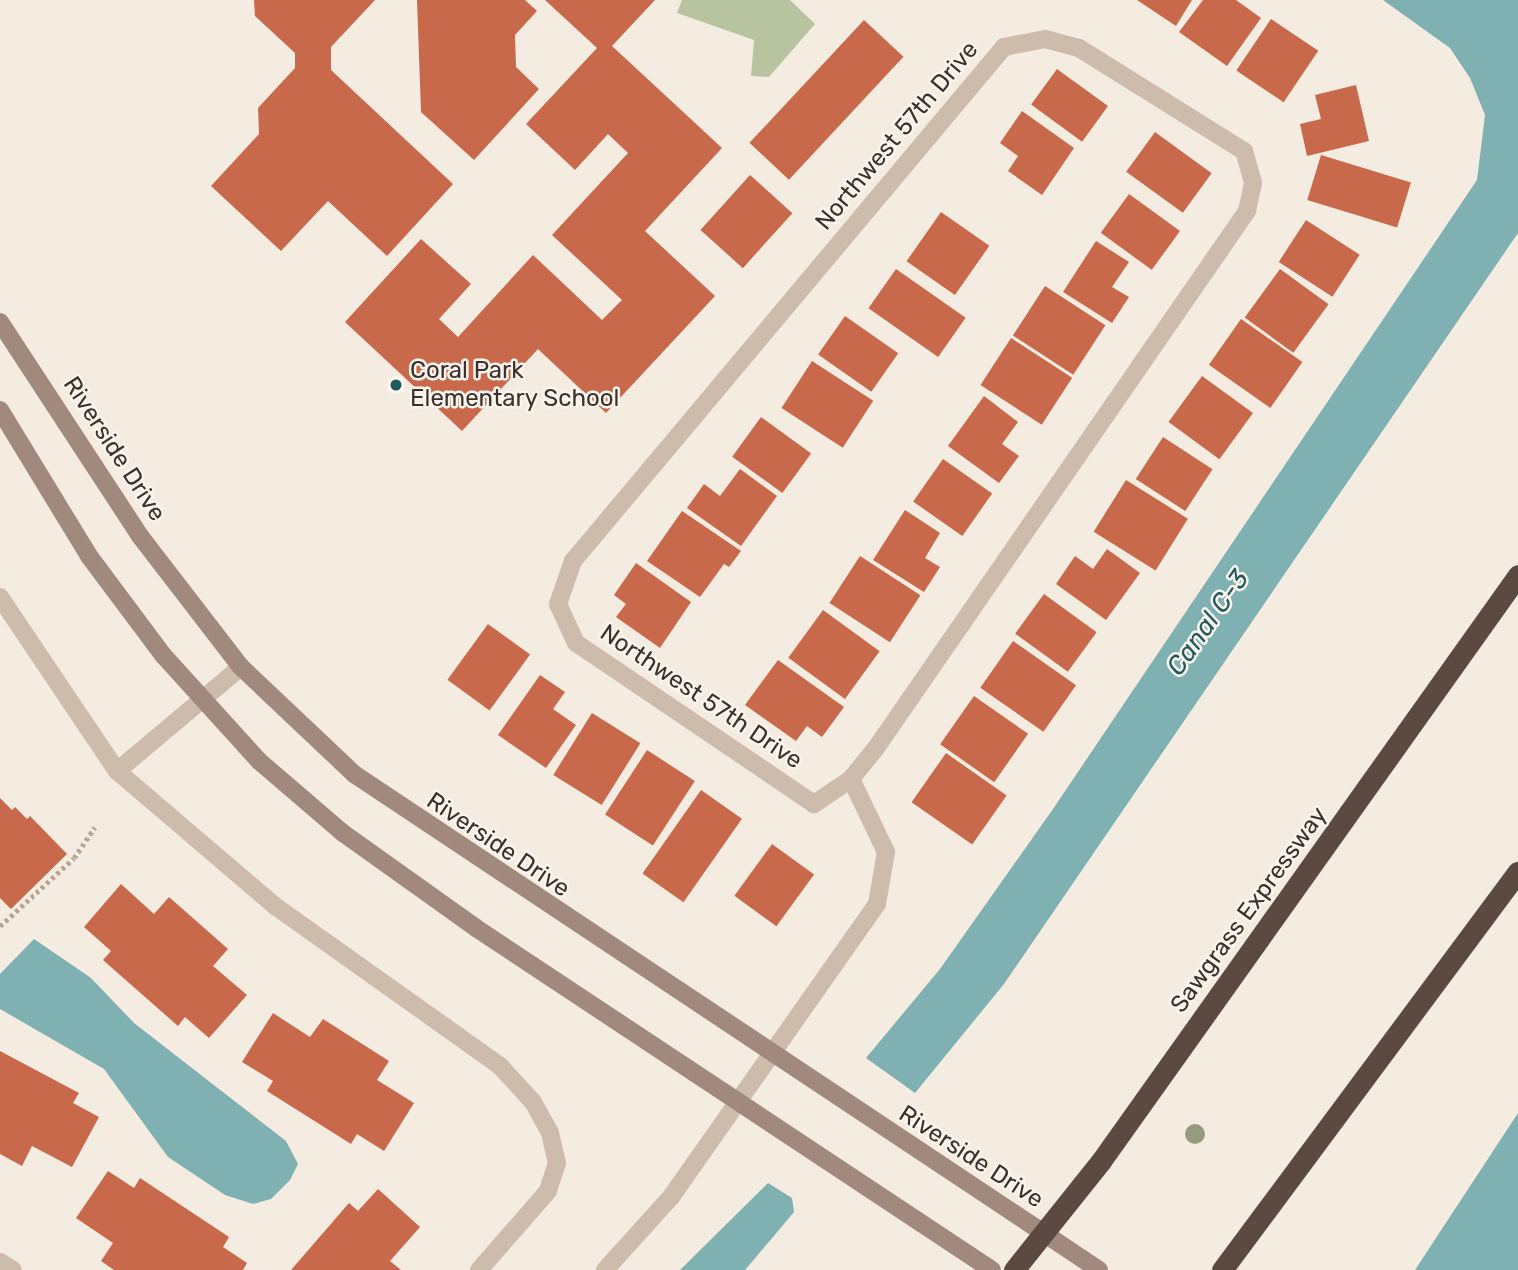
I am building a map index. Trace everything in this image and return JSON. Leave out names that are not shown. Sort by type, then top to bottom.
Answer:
[{"type":"highway","name":"Sawgrass Expressway","points":[[1014,1270],[1101,1161],[1518,575]]},
{"type":"highway","points":[[1222,1270],[1518,872]]},
{"type":"street","name":"Northwest 57th Drive","points":[[1045,39],[1079,48],[1244,151],[1253,183],[1247,211],[851,779],[814,804],[576,643],[558,604],[573,561],[1004,47],[1045,39]]},
{"type":"street","name":"Riverside Drive","points":[[0,322],[140,536],[241,667],[355,774],[407,814],[1099,1270]]},
{"type":"street","points":[[0,410],[89,556],[203,699],[259,761],[343,833],[740,1103],[992,1270]]},
{"type":"street","points":[[0,597],[117,771],[275,906],[500,1066],[533,1102],[550,1133],[556,1163],[548,1191],[479,1270]]},
{"type":"street","points":[[117,771],[241,667]]},
{"type":"street","points":[[605,1270],[671,1197],[740,1103],[877,904],[886,852],[851,779]]},
{"type":"street","points":[[0,1262],[13,1270]]},
{"type":"path","points":[[0,926],[74,858],[95,827]]},
{"type":"green space","points":[[682,0],[790,0],[815,24],[769,77],[751,76],[754,40],[677,13]]},
{"type":"water","name":"Canal C-3","points":[[1383,0],[1518,0],[1518,233],[1004,984],[915,1093],[866,1058],[940,969],[1053,809],[1477,180],[1485,115],[1470,78],[1450,48]]},
{"type":"water","points":[[34,939],[91,978],[134,1023],[286,1141],[298,1164],[290,1180],[271,1199],[253,1204],[225,1195],[168,1157],[104,1069],[0,1009],[0,974]]},
{"type":"water","points":[[1518,1113],[1518,1270],[1415,1270]]},
{"type":"water","points":[[768,1183],[792,1198],[794,1212],[745,1270],[680,1270]]},
{"type":"building","points":[[254,0],[375,0],[331,47],[331,70],[453,184],[387,256],[328,201],[281,251],[211,186],[259,134],[258,108],[295,68],[295,53],[255,16]]},
{"type":"building","points":[[417,0],[525,0],[537,11],[515,35],[516,67],[539,89],[474,160],[421,112]]},
{"type":"building","points":[[545,0],[655,0],[612,46],[722,148],[645,231],[715,296],[606,413],[538,349],[462,431],[345,322],[421,239],[471,284],[439,319],[458,337],[533,255],[602,320],[622,300],[552,235],[628,153],[608,134],[575,170],[526,124],[597,48]]},
{"type":"building","points":[[1137,0],[1192,0],[1176,26]]},
{"type":"building","points":[[1203,0],[1236,0],[1261,18],[1227,66],[1179,32]]},
{"type":"building","points":[[1271,19],[1318,51],[1284,102],[1236,70]]},
{"type":"building","points":[[864,20],[903,57],[789,180],[749,143]]},
{"type":"building","points":[[1057,69],[1108,106],[1082,142],[1031,105]]},
{"type":"building","points":[[1356,85],[1369,141],[1307,156],[1300,124],[1321,119],[1315,95]]},
{"type":"building","points":[[1022,111],[1074,148],[1042,195],[1008,171],[1018,156],[1000,143]]},
{"type":"building","points":[[1155,132],[1212,173],[1183,213],[1126,172]]},
{"type":"building","points":[[1321,155],[1411,182],[1397,227],[1307,200]]},
{"type":"building","points":[[750,175],[792,213],[743,268],[700,230]]},
{"type":"building","points":[[1129,194],[1180,231],[1152,270],[1101,233]]},
{"type":"building","points":[[941,212],[989,246],[955,295],[907,261]]},
{"type":"building","points":[[1306,220],[1360,255],[1332,297],[1279,262]]},
{"type":"building","points":[[1096,241],[1129,262],[1112,287],[1129,297],[1112,323],[1063,292]]},
{"type":"building","points":[[896,269],[966,318],[938,357],[868,308]]},
{"type":"building","points":[[1280,269],[1329,304],[1293,353],[1245,318]]},
{"type":"building","points":[[1045,286],[1105,325],[1073,375],[1013,335]]},
{"type":"building","points":[[845,316],[898,353],[871,392],[818,355]]},
{"type":"building","points":[[1241,319],[1302,362],[1270,408],[1209,365]]},
{"type":"building","points":[[1011,338],[1072,378],[1042,425],[981,385]]},
{"type":"building","points":[[812,361],[873,401],[843,448],[782,408]]},
{"type":"building","points":[[1202,376],[1253,413],[1219,459],[1168,422]]},
{"type":"building","points":[[984,396],[1018,422],[1002,444],[1019,456],[999,483],[948,446]]},
{"type":"building","points":[[761,417],[811,453],[782,493],[732,457]]},
{"type":"building","points":[[1163,437],[1212,469],[1185,511],[1136,479]]},
{"type":"building","points":[[943,459],[992,493],[962,536],[913,502]]},
{"type":"building","points":[[740,469],[777,496],[741,546],[687,508],[704,484],[720,496]]},
{"type":"building","points":[[1126,480],[1188,519],[1156,570],[1094,532]]},
{"type":"building","points":[[905,510],[940,533],[925,558],[940,567],[924,592],[873,560]]},
{"type":"building","points":[[682,511],[741,551],[729,567],[724,564],[700,597],[647,561]]},
{"type":"building","points":[[1107,549],[1140,573],[1106,620],[1056,584],[1075,556],[1093,569]]},
{"type":"building","points":[[860,556],[920,595],[890,642],[830,603]]},
{"type":"building","points":[[636,563],[691,602],[660,648],[616,617],[626,604],[614,595]]},
{"type":"building","points":[[1044,594],[1097,632],[1068,672],[1015,634]]},
{"type":"building","points":[[823,610],[880,651],[845,699],[788,658]]},
{"type":"building","points":[[488,624],[530,655],[490,710],[447,680]]},
{"type":"building","points":[[1013,641],[1076,685],[1043,732],[980,688]]},
{"type":"building","points":[[778,660],[844,707],[822,737],[807,726],[796,741],[745,705]]},
{"type":"building","points":[[540,675],[565,692],[553,709],[576,725],[546,768],[498,735]]},
{"type":"building","points":[[974,696],[1028,734],[994,782],[940,744]]},
{"type":"building","points":[[592,713],[640,743],[602,805],[553,775]]},
{"type":"building","points":[[647,750],[695,781],[653,846],[605,815]]},
{"type":"building","points":[[946,753],[1007,795],[972,845],[912,802]]},
{"type":"building","points":[[701,790],[742,819],[683,902],[642,874]]},
{"type":"building","points":[[0,798],[12,810],[15,807],[27,819],[30,816],[67,854],[11,909],[0,898]]},
{"type":"building","points":[[772,844],[814,875],[776,926],[734,896]]},
{"type":"building","points":[[121,884],[154,914],[169,897],[228,949],[213,966],[247,995],[209,1038],[185,1017],[178,1026],[103,960],[111,951],[84,927]]},
{"type":"building","points":[[273,1013],[310,1037],[323,1019],[389,1061],[377,1080],[414,1103],[384,1151],[357,1134],[351,1144],[267,1091],[273,1081],[242,1062]]},
{"type":"building","points":[[0,1051],[79,1093],[73,1103],[99,1117],[72,1167],[32,1146],[22,1166],[0,1154]]},
{"type":"building","points":[[108,1171],[134,1188],[140,1178],[229,1237],[223,1247],[247,1263],[243,1270],[114,1270],[101,1261],[113,1243],[76,1218]]},
{"type":"building","points":[[378,1189],[420,1227],[390,1261],[401,1270],[291,1270],[349,1203],[358,1211]]},
{"type":"place","name":"Coral Park Elementary School","points":[[396,385]]}]
